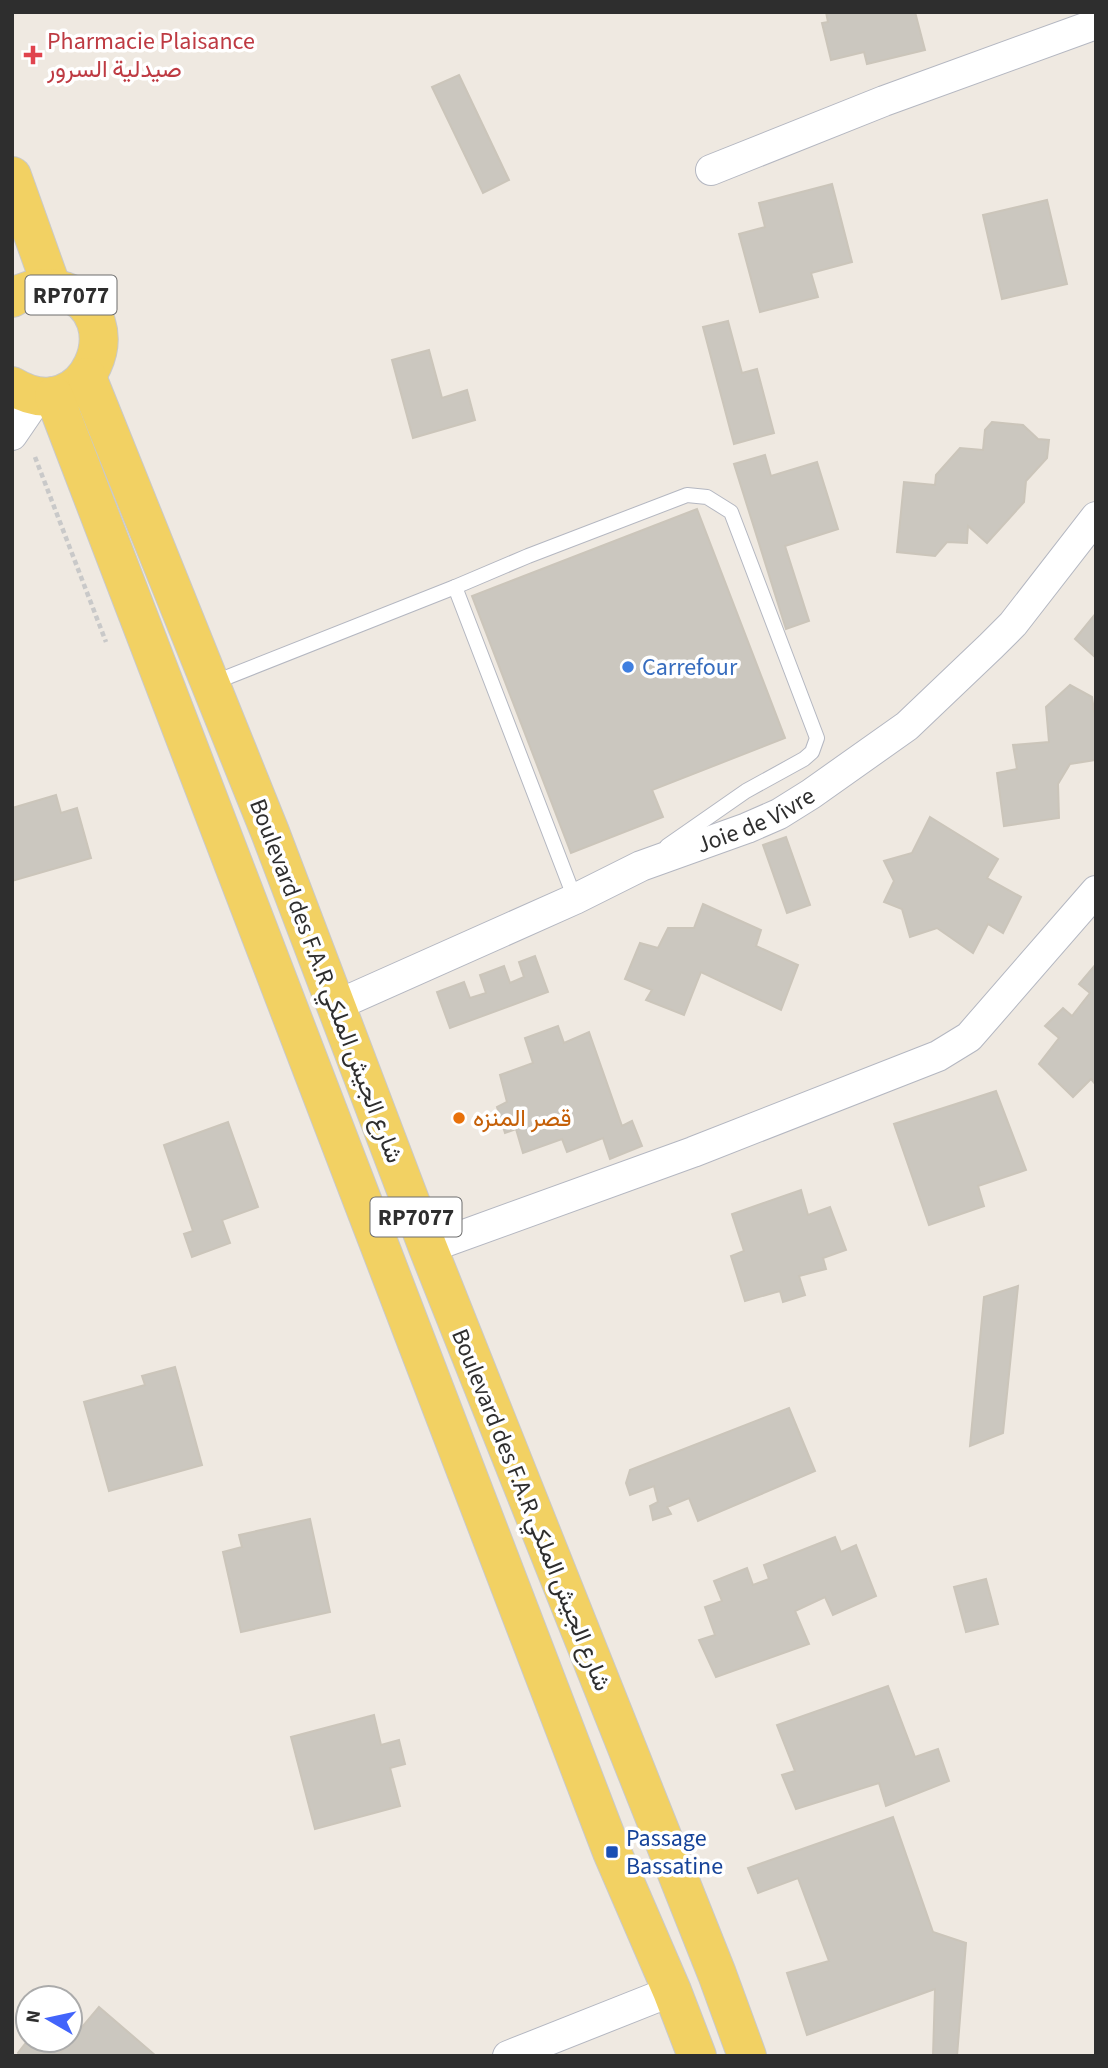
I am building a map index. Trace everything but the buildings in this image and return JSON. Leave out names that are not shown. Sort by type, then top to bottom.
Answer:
[{"type":"main road","name":"RP7077","points":[[12,176],[52,288]]},
{"type":"main road","name":"RP7077","points":[[12,298],[37,288],[52,288],[68,293],[82,302],[92,315],[98,330],[99,347],[95,363],[87,377]]},
{"type":"main road","points":[[35,393],[77,386],[87,377]]},
{"type":"main road","name":"Boulevard des F.A.R شارع الجيش الملكي","points":[[87,377],[210,684],[428,1248],[747,2056]]},
{"type":"main road","name":"Boulevard des F.A.R شارع الجيش الملكي","points":[[35,393],[612,1852],[697,2056]]},
{"type":"street","points":[[711,170],[884,101],[1096,24]]},
{"type":"street","points":[[12,435],[35,393]]},
{"type":"street","name":"Joie de Vivre","points":[[335,1006],[575,899],[641,866],[779,814],[907,726],[1013,624],[1096,517]]},
{"type":"street","points":[[428,1248],[693,1152],[945,1052],[969,1037],[1096,891]]},
{"type":"street","points":[[508,2056],[671,1990]]},
{"type":"lane","points":[[210,684],[687,495],[706,497],[731,512],[815,729],[816,744],[804,760],[746,791],[696,824],[641,866]]},
{"type":"lane","points":[[455,587],[575,899]]},
{"type":"place","name":"Pharmacie Plaisance صيدلية السرور","points":[[33,55]]},
{"type":"place","name":"Carrefour","points":[[628,667]]},
{"type":"place","name":"قصر المنزه","points":[[459,1118]]},
{"type":"place","name":"Passage Bassatine","points":[[612,1852]]}]
